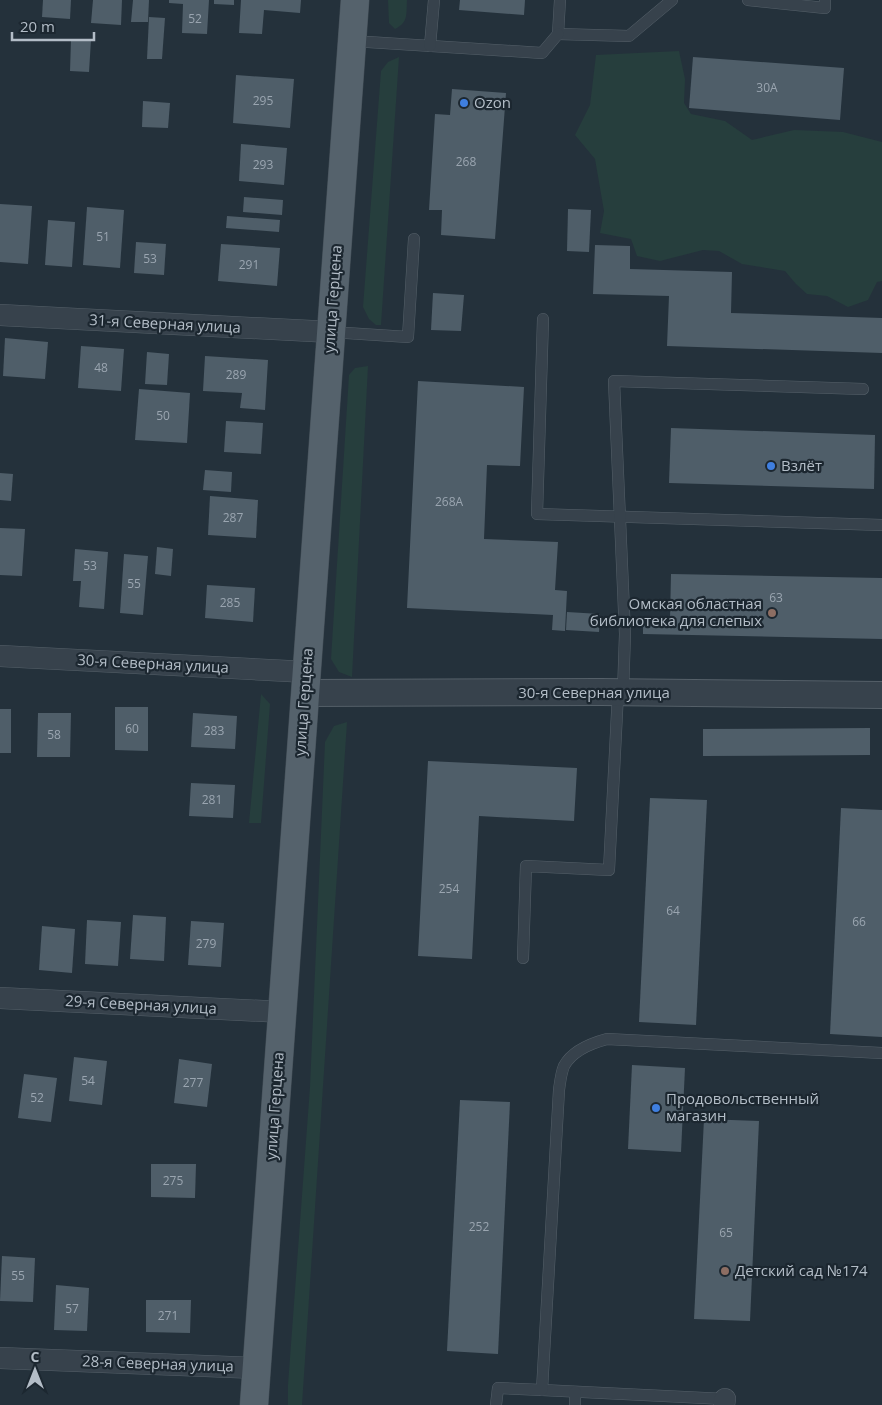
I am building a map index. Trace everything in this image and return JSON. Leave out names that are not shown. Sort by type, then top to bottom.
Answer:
[{"type":"main road","name":"улица Герцена","points":[[254,1405],[355,0]]},
{"type":"street","name":"31-я Северная улица","points":[[0,315],[331,332]]},
{"type":"street","name":"30-я Северная улица","points":[[0,656],[306,682],[621,693],[882,695]]},
{"type":"street","name":"29-я Северная улица","points":[[0,998],[282,1012]]},
{"type":"street","name":"28-я Северная улица","points":[[0,1358],[257,1368]]},
{"type":"lane","points":[[430,46],[434,0]]},
{"type":"lane","points":[[351,40],[542,53],[558,34],[560,0]]},
{"type":"lane","points":[[558,34],[629,36],[672,0]]},
{"type":"lane","points":[[748,0],[825,8],[825,0]]},
{"type":"lane","points":[[331,332],[408,337],[414,239]]},
{"type":"lane","points":[[544,320],[537,514],[882,525]]},
{"type":"lane","points":[[523,958],[526,866],[609,870],[625,634],[614,381],[863,389]]},
{"type":"lane","points":[[542,1390],[559,1090],[564,1066],[576,1053],[591,1044],[607,1039],[882,1052]]},
{"type":"lane","points":[[496,1405],[498,1388],[724,1402]]},
{"type":"lane","points":[[575,1392],[575,1405]]},
{"type":"green space","points":[[388,0],[407,0],[405,20],[395,29],[389,23]]},
{"type":"green space","points":[[679,51],[685,79],[684,103],[691,114],[725,121],[752,140],[794,130],[843,132],[882,142],[882,281],[877,282],[868,300],[848,307],[827,296],[807,294],[785,271],[742,264],[719,251],[703,250],[660,261],[637,256],[631,239],[600,233],[604,211],[595,159],[575,135],[590,105],[596,55]]},
{"type":"green space","points":[[399,57],[381,325],[376,325],[369,319],[363,307],[381,71],[388,62]]},
{"type":"green space","points":[[368,366],[352,677],[339,672],[331,659],[349,375],[355,368]]},
{"type":"green space","points":[[261,694],[270,704],[261,823],[249,823]]},
{"type":"green space","points":[[347,722],[302,1405],[288,1405],[310,1087],[325,742],[334,726]]},
{"type":"building","points":[[43,0],[71,0],[70,19],[42,17]]},
{"type":"building","points":[[93,0],[122,0],[121,25],[91,23]]},
{"type":"building","points":[[133,0],[149,0],[148,22],[131,22]]},
{"type":"building","points":[[169,0],[209,0],[207,34],[182,33],[183,4],[169,3]]},
{"type":"building","points":[[214,0],[234,0],[234,5],[214,4]]},
{"type":"building","points":[[241,0],[301,0],[300,13],[264,10],[262,34],[239,33]]},
{"type":"building","points":[[460,0],[525,0],[524,15],[459,10]]},
{"type":"building","points":[[149,17],[165,18],[162,59],[147,59]]},
{"type":"building","points":[[71,39],[91,40],[89,72],[70,71]]},
{"type":"building","points":[[693,57],[844,68],[840,120],[689,108]]},
{"type":"building","points":[[236,75],[294,79],[290,128],[233,123]]},
{"type":"building","points":[[452,89],[506,93],[495,239],[441,235],[442,210],[429,210],[435,114],[450,115]]},
{"type":"building","points":[[143,101],[170,103],[168,128],[142,127]]},
{"type":"building","points":[[241,144],[287,148],[284,185],[239,181]]},
{"type":"building","points":[[244,197],[283,200],[282,215],[243,212]]},
{"type":"building","points":[[0,204],[32,206],[28,264],[0,262]]},
{"type":"building","points":[[87,207],[124,210],[120,268],[83,265]]},
{"type":"building","points":[[568,209],[591,210],[589,252],[567,251]]},
{"type":"building","points":[[227,216],[280,220],[279,232],[226,228]]},
{"type":"building","points":[[48,220],[75,222],[72,267],[45,265]]},
{"type":"building","points":[[136,242],[166,244],[164,275],[134,273]]},
{"type":"building","points":[[221,244],[280,248],[277,286],[218,281]]},
{"type":"building","points":[[595,245],[630,246],[630,269],[732,272],[731,313],[882,318],[882,353],[667,346],[669,296],[593,294]]},
{"type":"building","points":[[433,293],[464,295],[461,331],[431,330]]},
{"type":"building","points":[[5,338],[48,342],[45,379],[3,376]]},
{"type":"building","points":[[81,346],[124,349],[121,391],[78,388]]},
{"type":"building","points":[[147,352],[169,354],[167,385],[145,384]]},
{"type":"building","points":[[205,356],[268,360],[265,410],[240,408],[242,393],[203,391]]},
{"type":"building","points":[[418,381],[524,387],[520,466],[487,465],[484,539],[558,542],[555,590],[567,591],[565,631],[552,630],[553,615],[407,608]]},
{"type":"building","points":[[139,389],[190,393],[187,443],[135,440]]},
{"type":"building","points":[[226,421],[263,423],[261,454],[224,452]]},
{"type":"building","points":[[671,428],[875,435],[874,489],[669,483]]},
{"type":"building","points":[[205,470],[232,472],[231,492],[203,490]]},
{"type":"building","points":[[0,473],[13,474],[11,501],[0,500]]},
{"type":"building","points":[[210,496],[258,500],[256,538],[208,535]]},
{"type":"building","points":[[0,528],[25,529],[22,576],[0,575]]},
{"type":"building","points":[[157,547],[173,549],[171,576],[155,574]]},
{"type":"building","points":[[75,549],[108,552],[104,609],[79,607],[81,581],[73,581]]},
{"type":"building","points":[[124,554],[148,556],[143,615],[120,613]]},
{"type":"building","points":[[671,574],[882,578],[882,639],[643,634],[643,619],[670,619]]},
{"type":"building","points":[[207,585],[255,588],[253,622],[205,618]]},
{"type":"building","points":[[567,612],[600,614],[599,632],[566,630]]},
{"type":"building","points":[[115,707],[148,707],[148,751],[115,750]]},
{"type":"building","points":[[0,709],[11,709],[11,753],[0,753]]},
{"type":"building","points":[[38,713],[71,713],[70,757],[37,757]]},
{"type":"building","points":[[193,713],[237,716],[235,749],[191,747]]},
{"type":"building","points":[[870,728],[870,755],[703,756],[703,729]]},
{"type":"building","points":[[428,761],[577,768],[574,821],[479,816],[472,959],[418,956]]},
{"type":"building","points":[[191,783],[235,785],[233,818],[189,816]]},
{"type":"building","points":[[650,798],[707,800],[696,1025],[639,1022]]},
{"type":"building","points":[[841,808],[882,810],[882,1037],[830,1034]]},
{"type":"building","points":[[133,915],[166,917],[164,961],[130,959]]},
{"type":"building","points":[[87,920],[121,922],[118,966],[85,964]]},
{"type":"building","points":[[191,921],[224,923],[221,967],[188,965]]},
{"type":"building","points":[[42,926],[75,929],[72,973],[39,970]]},
{"type":"building","points":[[74,1057],[107,1061],[102,1105],[69,1101]]},
{"type":"building","points":[[179,1059],[212,1064],[207,1107],[174,1103]]},
{"type":"building","name":"Продовольственный магазин","points":[[632,1065],[685,1068],[681,1152],[628,1149]]},
{"type":"building","points":[[24,1074],[57,1078],[51,1122],[18,1118]]},
{"type":"building","points":[[460,1100],[510,1102],[498,1354],[447,1351]]},
{"type":"building","name":"Детский сад №174","points":[[704,1119],[759,1121],[750,1321],[694,1319]]},
{"type":"building","points":[[151,1164],[196,1164],[195,1198],[151,1197]]},
{"type":"building","points":[[2,1256],[35,1258],[33,1302],[0,1301]]},
{"type":"building","points":[[56,1285],[89,1288],[87,1331],[54,1330]]},
{"type":"building","points":[[146,1300],[191,1300],[190,1333],[146,1332]]},
{"type":"place","name":"Ozon","points":[[464,103]]},
{"type":"place","name":"Взлёт","points":[[771,466]]},
{"type":"place","name":"Омская областная библиотека для слепых","points":[[772,613]]},
{"type":"place","name":"Продовольственный магазин","points":[[656,1108]]},
{"type":"place","name":"Детский сад №174","points":[[725,1271]]}]
